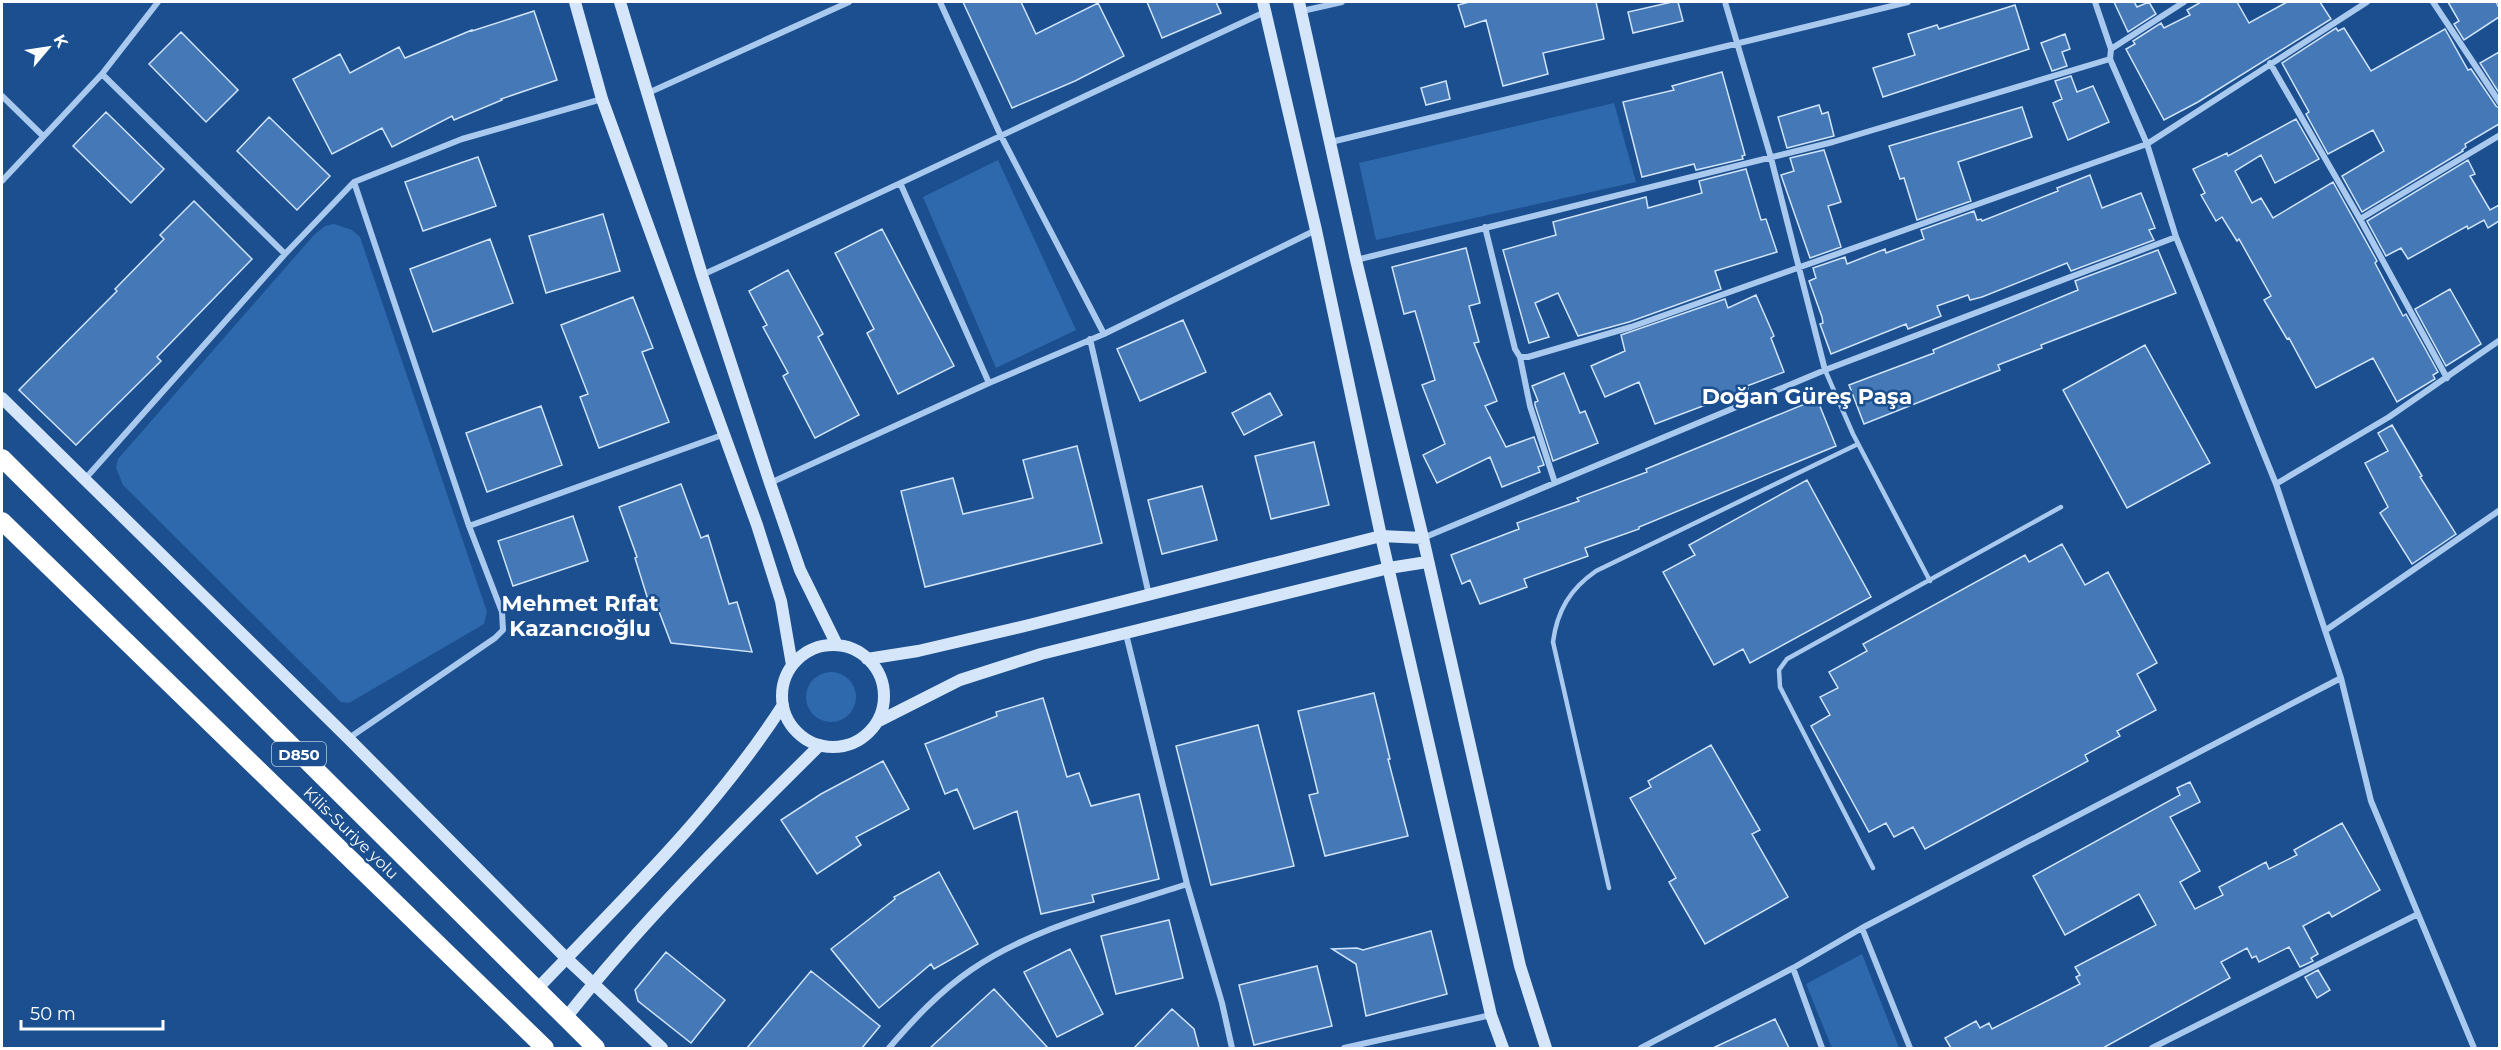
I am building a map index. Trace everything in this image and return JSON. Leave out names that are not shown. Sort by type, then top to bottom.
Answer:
[{"type":"highway","name":"D850","points":[[2,458],[596,1048]]},
{"type":"highway","name":"Kilis-Suriye yolu","points":[[2,521],[545,1048]]},
{"type":"street","points":[[2,181],[102,74],[158,2]]},
{"type":"street","points":[[575,2],[602,99],[725,434],[781,601],[792,665]]},
{"type":"street","points":[[620,2],[702,275],[770,483],[801,570],[837,645]]},
{"type":"street","points":[[648,93],[849,2]]},
{"type":"street","points":[[940,2],[1000,134],[1104,334]]},
{"type":"street","points":[[1342,2],[1300,7],[1332,142],[1356,260],[1423,538],[1520,966],[1546,1048]]},
{"type":"street","points":[[1725,2],[1771,158],[1825,370]]},
{"type":"street","points":[[1332,142],[1905,2]]},
{"type":"street","points":[[2095,2],[2111,49],[2110,59],[2147,144],[2176,237],[2276,484],[2341,678],[2371,801],[2474,1048]]},
{"type":"street","points":[[2111,49],[2184,2]]},
{"type":"street","points":[[1520,357],[1528,357],[1631,327],[2147,144],[2367,2]]},
{"type":"street","points":[[2433,2],[2499,103]]},
{"type":"street","points":[[702,275],[901,185],[1000,134],[1264,6],[1316,230],[1381,536],[1491,1015],[1503,1048]]},
{"type":"street","points":[[1356,260],[1833,142],[2110,59]]},
{"type":"street","points":[[2270,63],[2448,378]]},
{"type":"street","points":[[102,74],[285,254]]},
{"type":"street","points":[[2,96],[43,136]]},
{"type":"street","points":[[85,479],[285,254],[354,182],[462,139],[602,99]]},
{"type":"street","points":[[2360,219],[2499,135]]},
{"type":"street","points":[[349,739],[495,638],[503,630],[502,612],[469,526],[354,182]]},
{"type":"street","points":[[901,185],[989,383]]},
{"type":"street","points":[[1485,227],[1515,349],[1520,357],[1530,406],[1554,483]]},
{"type":"street","points":[[770,483],[989,383],[1104,334],[1316,230]]},
{"type":"street","points":[[867,659],[918,651],[1381,536],[1423,538],[1825,370],[2176,237]]},
{"type":"street","points":[[1090,339],[1149,595]]},
{"type":"street","points":[[2276,484],[2389,417],[2448,378],[2499,340]]},
{"type":"street","points":[[2,398],[349,739],[566,958],[662,1048]]},
{"type":"street","points":[[469,526],[725,434]]},
{"type":"street","points":[[2326,630],[2499,510]]},
{"type":"street","points":[[877,722],[960,680],[1041,654],[1389,568],[1427,562]]},
{"type":"street","points":[[1126,634],[1187,884],[1222,1003],[1232,1048]]},
{"type":"street","points":[[837,645],[853,649],[867,659],[878,672],[883,688],[883,706],[877,722],[866,735],[852,743],[836,747],[820,745],[807,740],[796,731],[787,719],[782,691],[785,677],[792,665],[805,653],[820,647],[837,645]]},
{"type":"street","points":[[1641,1048],[1793,968],[1862,928],[2341,678]]},
{"type":"street","points":[[536,990],[677,843],[754,749],[783,705]]},
{"type":"street","points":[[565,1019],[593,983],[713,850],[820,745]]},
{"type":"street","points":[[888,1048],[926,1006],[972,969],[1033,936],[1187,884]]},
{"type":"street","points":[[2152,1048],[2418,914]]},
{"type":"street","points":[[1862,928],[1910,1048]]},
{"type":"street","points":[[1793,968],[1822,1048]]},
{"type":"street","points":[[1344,1048],[1491,1015]]},
{"type":"lane","points":[[1825,370],[1858,444],[1930,581]]},
{"type":"lane","points":[[1609,888],[1553,642],[1563,605],[1578,585],[1596,571],[1858,444]]},
{"type":"lane","points":[[1873,868],[1780,687],[1778,676],[1782,664],[1787,659],[2061,507]]},
{"type":"shaded area","points":[[1614,103],[1636,182],[1376,240],[1359,163]]},
{"type":"shaded area","points":[[998,160],[1076,330],[996,368],[923,197]]},
{"type":"shaded area","points":[[334,224],[352,230],[360,237],[487,612],[484,624],[349,703],[341,702],[123,485],[116,468],[118,459],[314,235],[325,226]]},
{"type":"shaded area","points":[[826,672],[836,672],[849,679],[856,692],[856,702],[849,715],[836,722],[826,722],[817,718],[810,711],[806,702],[806,692],[810,683],[817,676]]},
{"type":"shaded area","points":[[1862,954],[1899,1048],[1832,1048],[1806,984]]},
{"type":"building","points":[[963,2],[1021,2],[1036,34],[1098,3],[1124,56],[1075,81],[1012,108]]},
{"type":"building","points":[[1147,2],[1216,2],[1221,13],[1162,38]]},
{"type":"building","points":[[1469,2],[1596,2],[1604,39],[1543,53],[1548,74],[1503,86],[1486,20],[1465,27],[1458,5]]},
{"type":"building","points":[[1678,2],[1683,21],[1633,33],[1628,12]]},
{"type":"building","points":[[2114,2],[2134,2],[2137,7],[2149,2],[2156,14],[2128,32]]},
{"type":"building","points":[[2201,2],[2237,2],[2249,23],[2287,2],[2320,2],[2331,19],[2198,102],[2164,120],[2126,49],[2135,44],[2133,41],[2161,23],[2164,28],[2190,15],[2187,10]]},
{"type":"building","points":[[2448,2],[2496,2],[2499,17],[2464,40],[2454,24],[2459,21]]},
{"type":"building","points":[[2015,5],[2029,49],[1883,97],[1873,68],[1915,55],[1908,34],[1937,25],[1939,29]]},
{"type":"building","points":[[534,11],[557,80],[501,99],[454,120],[452,116],[392,147],[382,128],[332,154],[293,79],[340,54],[350,73],[399,47],[405,58],[472,30]]},
{"type":"building","points":[[2336,28],[2338,31],[2344,28],[2371,71],[2445,29],[2468,70],[2471,69],[2499,108],[2499,124],[2465,144],[2463,151],[2362,212],[2342,176],[2384,151],[2373,130],[2328,154],[2306,114],[2309,112],[2282,63]]},
{"type":"building","points":[[181,32],[238,90],[206,122],[149,64]]},
{"type":"building","points":[[2065,34],[2070,49],[2062,52],[2067,66],[2052,71],[2041,43]]},
{"type":"building","points":[[2499,52],[2499,93],[2480,63]]},
{"type":"building","points":[[1722,72],[1745,155],[1742,156],[1743,159],[1696,170],[1694,164],[1642,177],[1623,102],[1674,90],[1672,86]]},
{"type":"building","points":[[2071,76],[2077,92],[2093,86],[2109,122],[2068,140],[2053,103],[2062,99],[2055,81]]},
{"type":"building","points":[[1446,81],[1450,99],[1426,105],[1421,88]]},
{"type":"building","points":[[1819,105],[1822,114],[1828,112],[1834,136],[1787,148],[1778,117]]},
{"type":"building","points":[[2022,107],[2032,137],[1958,162],[1971,201],[1917,220],[1904,178],[1900,179],[1889,146]]},
{"type":"building","points":[[106,112],[164,169],[131,203],[73,146]]},
{"type":"building","points":[[269,117],[330,176],[297,210],[237,151]]},
{"type":"building","points":[[2296,119],[2319,159],[2275,183],[2261,155],[2235,171],[2252,203],[2261,198],[2273,218],[2333,182],[2377,261],[2375,263],[2403,316],[2406,314],[2438,372],[2433,375],[2435,379],[2397,402],[2373,358],[2316,388],[2289,338],[2287,339],[2264,300],[2271,296],[2239,239],[2237,241],[2222,217],[2216,221],[2201,195],[2205,193],[2193,169],[2227,153],[2228,156]]},
{"type":"building","points":[[1824,150],[1841,202],[1828,206],[1841,247],[1810,258],[1781,175],[1794,171],[1790,158]]},
{"type":"building","points":[[478,157],[496,206],[423,231],[405,182]]},
{"type":"building","points":[[2468,160],[2475,174],[2470,176],[2490,210],[2499,205],[2499,221],[2488,228],[2484,220],[2468,229],[2467,226],[2408,259],[2401,248],[2386,256],[2367,221]]},
{"type":"building","points":[[1746,169],[1761,220],[1766,219],[1777,252],[1715,271],[1721,289],[1629,322],[1578,336],[1558,293],[1535,303],[1549,337],[1529,343],[1503,250],[1556,235],[1553,222],[1646,197],[1648,208],[1702,193],[1699,181]]},
{"type":"building","points":[[2090,175],[2102,208],[2141,193],[2155,228],[2149,230],[2154,240],[2071,271],[2067,263],[1982,297],[1970,300],[1968,295],[1937,306],[1941,316],[1908,329],[1906,324],[1831,354],[1820,324],[1823,323],[1822,317],[1809,281],[1816,278],[1813,268],[1845,257],[1847,264],[1885,249],[1886,253],[1924,239],[1921,230],[1974,211],[1977,220],[1982,221],[2058,191],[2057,188]]},
{"type":"building","points":[[194,201],[252,259],[157,357],[161,361],[76,445],[19,390],[117,291],[115,289],[164,239],[160,235]]},
{"type":"building","points":[[603,214],[620,271],[546,293],[529,236]]},
{"type":"building","points":[[882,229],[954,366],[898,394],[867,333],[874,329],[835,253]]},
{"type":"building","points":[[490,239],[513,303],[433,332],[410,269]]},
{"type":"building","points":[[1466,248],[1480,303],[1469,306],[1479,342],[1474,343],[1497,401],[1485,406],[1506,447],[1534,437],[1544,465],[1538,467],[1540,472],[1502,487],[1490,457],[1437,483],[1423,455],[1445,444],[1422,385],[1435,380],[1415,311],[1404,314],[1392,267]]},
{"type":"building","points":[[2158,250],[2176,293],[2041,345],[2042,348],[1998,365],[2000,370],[1864,424],[1849,385],[1934,353],[1933,350],[2078,290],[2075,281]]},
{"type":"building","points":[[788,270],[823,334],[818,337],[859,415],[815,438],[783,376],[788,373],[763,327],[767,325],[749,291]]},
{"type":"building","points":[[2450,289],[2481,344],[2446,366],[2415,309]]},
{"type":"building","points":[[1756,295],[1774,336],[1771,338],[1784,372],[1747,386],[1748,389],[1655,424],[1639,382],[1605,397],[1591,366],[1625,351],[1621,335],[1725,299],[1728,308]]},
{"type":"building","points":[[633,297],[653,348],[642,352],[669,422],[599,448],[580,397],[588,394],[561,325]]},
{"type":"building","points":[[1183,320],[1206,372],[1140,401],[1117,349]]},
{"type":"building","points":[[2145,345],[2210,463],[2127,508],[2063,390]]},
{"type":"building","points":[[1564,373],[1580,413],[1585,411],[1598,443],[1553,461],[1535,405],[1538,401],[1532,386]]},
{"type":"building","points":[[1270,393],[1282,415],[1244,435],[1232,413]]},
{"type":"building","points":[[1817,399],[1836,446],[1639,527],[1639,529],[1585,548],[1588,556],[1524,579],[1527,587],[1480,604],[1470,580],[1462,584],[1451,555],[1519,529],[1517,523],[1579,501],[1577,498],[1647,472],[1646,469]]},
{"type":"building","points":[[541,406],[562,465],[487,492],[466,433]]},
{"type":"building","points":[[2392,425],[2422,476],[2420,477],[2456,534],[2412,564],[2380,513],[2388,507],[2365,463],[2388,451],[2378,433]]},
{"type":"building","points":[[1314,442],[1329,505],[1271,519],[1255,456]]},
{"type":"building","points":[[1077,446],[1102,543],[925,587],[901,491],[953,478],[963,514],[1033,498],[1023,460]]},
{"type":"building","points":[[1807,480],[1871,597],[1750,663],[1743,649],[1714,665],[1663,572],[1695,555],[1689,545]]},
{"type":"building","points":[[681,484],[701,538],[708,535],[729,604],[737,602],[752,652],[671,643],[655,601],[649,603],[635,558],[637,557],[619,507]]},
{"type":"building","points":[[1202,486],[1217,540],[1162,554],[1148,500]]},
{"type":"building","points":[[573,516],[588,561],[513,586],[498,541]]},
{"type":"building","points":[[2062,544],[2085,585],[2108,572],[2157,663],[2137,674],[2156,710],[2117,731],[2120,736],[2085,755],[2088,761],[1925,849],[1913,827],[1894,837],[1886,823],[1869,832],[1811,726],[1830,715],[1820,697],[1838,688],[1829,672],[1867,651],[1863,644],[2025,555],[2029,562]]},
{"type":"building","points":[[1374,693],[1408,836],[1325,856],[1309,795],[1318,793],[1298,711]]},
{"type":"building","points":[[1043,698],[1067,777],[1079,773],[1091,806],[1139,794],[1159,879],[1092,895],[1094,902],[1041,914],[1017,811],[974,829],[957,789],[945,794],[925,744],[997,716],[996,712]]},
{"type":"building","points":[[1258,725],[1294,866],[1211,885],[1176,746]]},
{"type":"building","points":[[1711,745],[1760,830],[1752,834],[1788,897],[1705,944],[1669,882],[1676,878],[1630,798],[1651,787],[1648,781]]},
{"type":"building","points":[[883,761],[909,809],[856,837],[861,845],[817,874],[781,820],[821,794]]},
{"type":"building","points":[[2190,782],[2200,802],[2170,817],[2200,871],[2180,882],[2195,909],[2223,895],[2219,887],[2266,862],[2269,869],[2297,855],[2294,850],[2342,823],[2380,890],[2332,917],[2329,912],[2303,926],[2318,954],[2311,958],[2313,961],[2300,967],[2289,947],[2259,962],[2256,956],[2252,958],[2247,948],[2221,962],[2230,978],[2103,1048],[1951,1048],[1945,1038],[1976,1021],[1980,1028],[1989,1023],[1992,1029],[2080,984],[2076,977],[2080,975],[2075,967],[2156,925],[2139,894],[2065,935],[2033,876],[2180,795],[2177,788]]},
{"type":"building","points":[[939,872],[978,944],[934,969],[931,964],[879,1008],[831,949],[895,899],[894,897]]},
{"type":"building","points":[[1169,920],[1183,978],[1116,994],[1101,936]]},
{"type":"building","points":[[1431,931],[1447,994],[1366,1016],[1356,964],[1332,949],[1357,948],[1363,950]]},
{"type":"building","points":[[1070,949],[1103,1014],[1057,1037],[1024,972]]},
{"type":"building","points":[[666,952],[725,1000],[691,1043],[638,1001],[635,990]]},
{"type":"building","points":[[1317,966],[1332,1026],[1254,1045],[1239,985]]},
{"type":"building","points":[[2318,970],[2330,990],[2317,998],[2305,977]]},
{"type":"building","points":[[811,971],[880,1026],[862,1048],[747,1048]]},
{"type":"building","points":[[994,989],[1048,1048],[930,1048]]},
{"type":"building","points":[[1172,1009],[1194,1029],[1199,1048],[1134,1048]]},
{"type":"building","points":[[1775,1019],[1789,1048],[1713,1048]]},
{"type":"district","name":"Doğan Güreş Paşa","points":[[1807,396]]},
{"type":"district","name":"Mehmet Rıfat Kazancıoğlu","points":[[580,616]]}]
